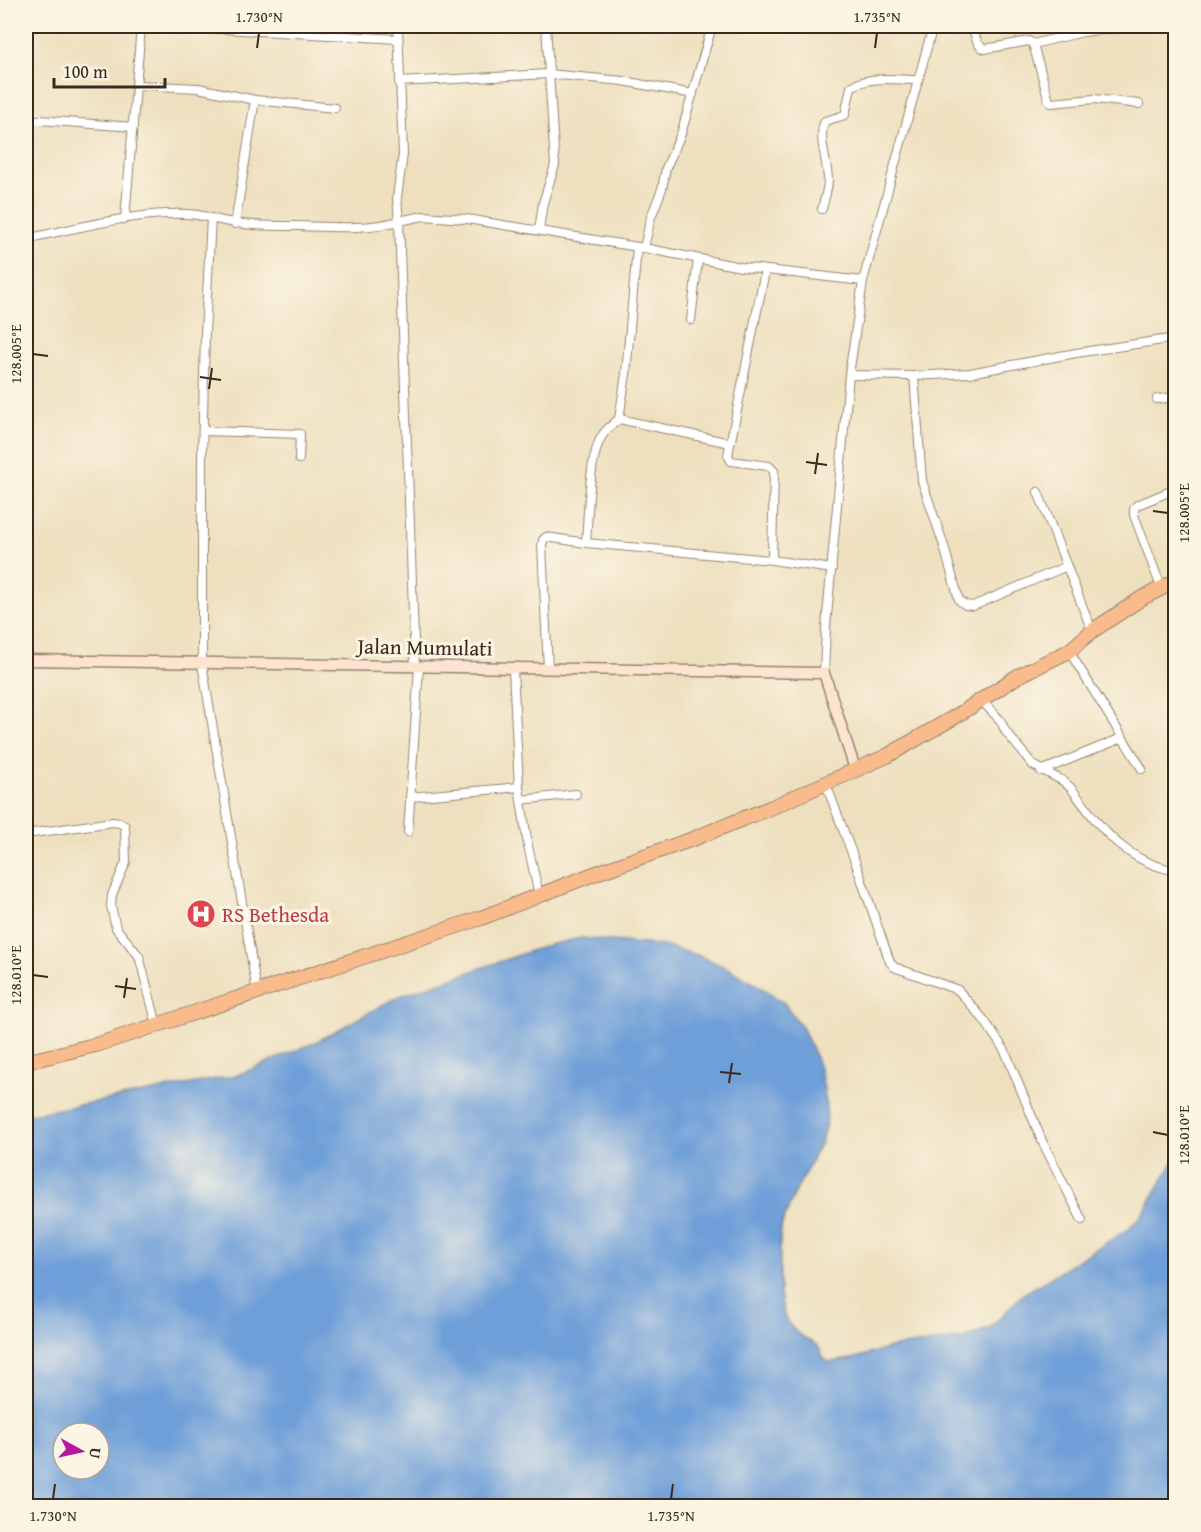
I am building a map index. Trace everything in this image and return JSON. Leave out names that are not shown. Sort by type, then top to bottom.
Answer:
[{"type":"highway","points":[[26,1062],[99,1044],[481,918],[690,840],[826,784],[887,756],[1018,676],[1069,651],[1092,631],[1161,587],[1176,581]]},
{"type":"street","points":[[125,219],[141,26]]},
{"type":"street","points":[[174,26],[398,39]]},
{"type":"street","points":[[398,26],[403,154],[397,197],[417,667],[408,832]]},
{"type":"street","points":[[538,230],[543,203],[555,165],[546,26]]},
{"type":"street","points":[[585,543],[593,471],[599,442],[605,431],[619,419],[641,248],[662,189],[666,168],[678,144],[712,26]]},
{"type":"street","points":[[855,769],[824,673],[826,627],[849,375],[863,281],[933,26]]},
{"type":"street","points":[[972,26],[978,43],[985,49],[1029,41],[1033,44],[1066,35],[1125,26]]},
{"type":"street","points":[[1033,44],[1049,102],[1094,99],[1139,104]]},
{"type":"street","points":[[399,82],[548,74],[623,81],[693,94]]},
{"type":"street","points":[[822,210],[828,181],[822,133],[825,121],[845,115],[851,87],[859,82],[918,80]]},
{"type":"street","points":[[136,85],[198,88],[255,100],[334,108]]},
{"type":"street","points":[[235,224],[255,100]]},
{"type":"street","points":[[26,119],[133,127]]},
{"type":"street","points":[[26,238],[125,219],[191,214],[235,224],[365,227],[423,216],[538,230],[765,271],[863,281]]},
{"type":"street","points":[[211,218],[203,431],[202,663],[257,992]]},
{"type":"street","points":[[691,320],[698,259]]},
{"type":"street","points":[[765,271],[728,455],[731,460],[769,466],[774,471],[771,560]]},
{"type":"street","points":[[849,375],[914,376],[970,373],[1076,353],[1176,338]]},
{"type":"street","points":[[914,376],[922,481],[959,600],[965,605],[973,606],[1067,566]]},
{"type":"street","points":[[1157,399],[1176,397]]},
{"type":"street","points":[[619,419],[730,443]]},
{"type":"street","points":[[203,431],[300,434],[299,459]]},
{"type":"street","points":[[1161,587],[1134,515],[1134,509],[1137,505],[1176,489]]},
{"type":"street","points":[[1038,492],[1092,631]]},
{"type":"street","points":[[548,669],[543,540],[549,537],[585,543],[771,560],[832,569]]},
{"type":"street","points":[[1069,651],[1142,768]]},
{"type":"street","name":"Jalan Mumulati","points":[[26,660],[824,673]]},
{"type":"street","points":[[513,669],[519,787],[539,895]]},
{"type":"street","points":[[981,700],[1000,720],[1006,732],[1030,761],[1041,771],[1068,784],[1109,837],[1124,849],[1152,864],[1176,872]]},
{"type":"street","points":[[1041,771],[1122,738]]},
{"type":"street","points":[[826,784],[890,962],[894,967],[958,990],[984,1020],[1005,1051],[1042,1141],[1082,1220]]},
{"type":"street","points":[[410,797],[519,787]]},
{"type":"street","points":[[521,800],[576,794]]},
{"type":"street","points":[[26,834],[113,822],[125,826],[126,862],[112,895],[111,906],[116,928],[139,956],[157,1025]]},
{"type":"water","points":[[581,938],[664,946],[697,955],[727,968],[784,1003],[803,1029],[819,1065],[827,1119],[821,1142],[782,1224],[780,1294],[788,1323],[797,1333],[818,1346],[825,1360],[829,1362],[852,1359],[894,1347],[966,1338],[992,1326],[1022,1295],[1127,1230],[1142,1215],[1175,1159],[1175,1506],[26,1506],[26,1115],[238,1075],[316,1042],[397,997],[548,945]]},
{"type":"place","name":"RS Bethesda","points":[[201,914]]}]
